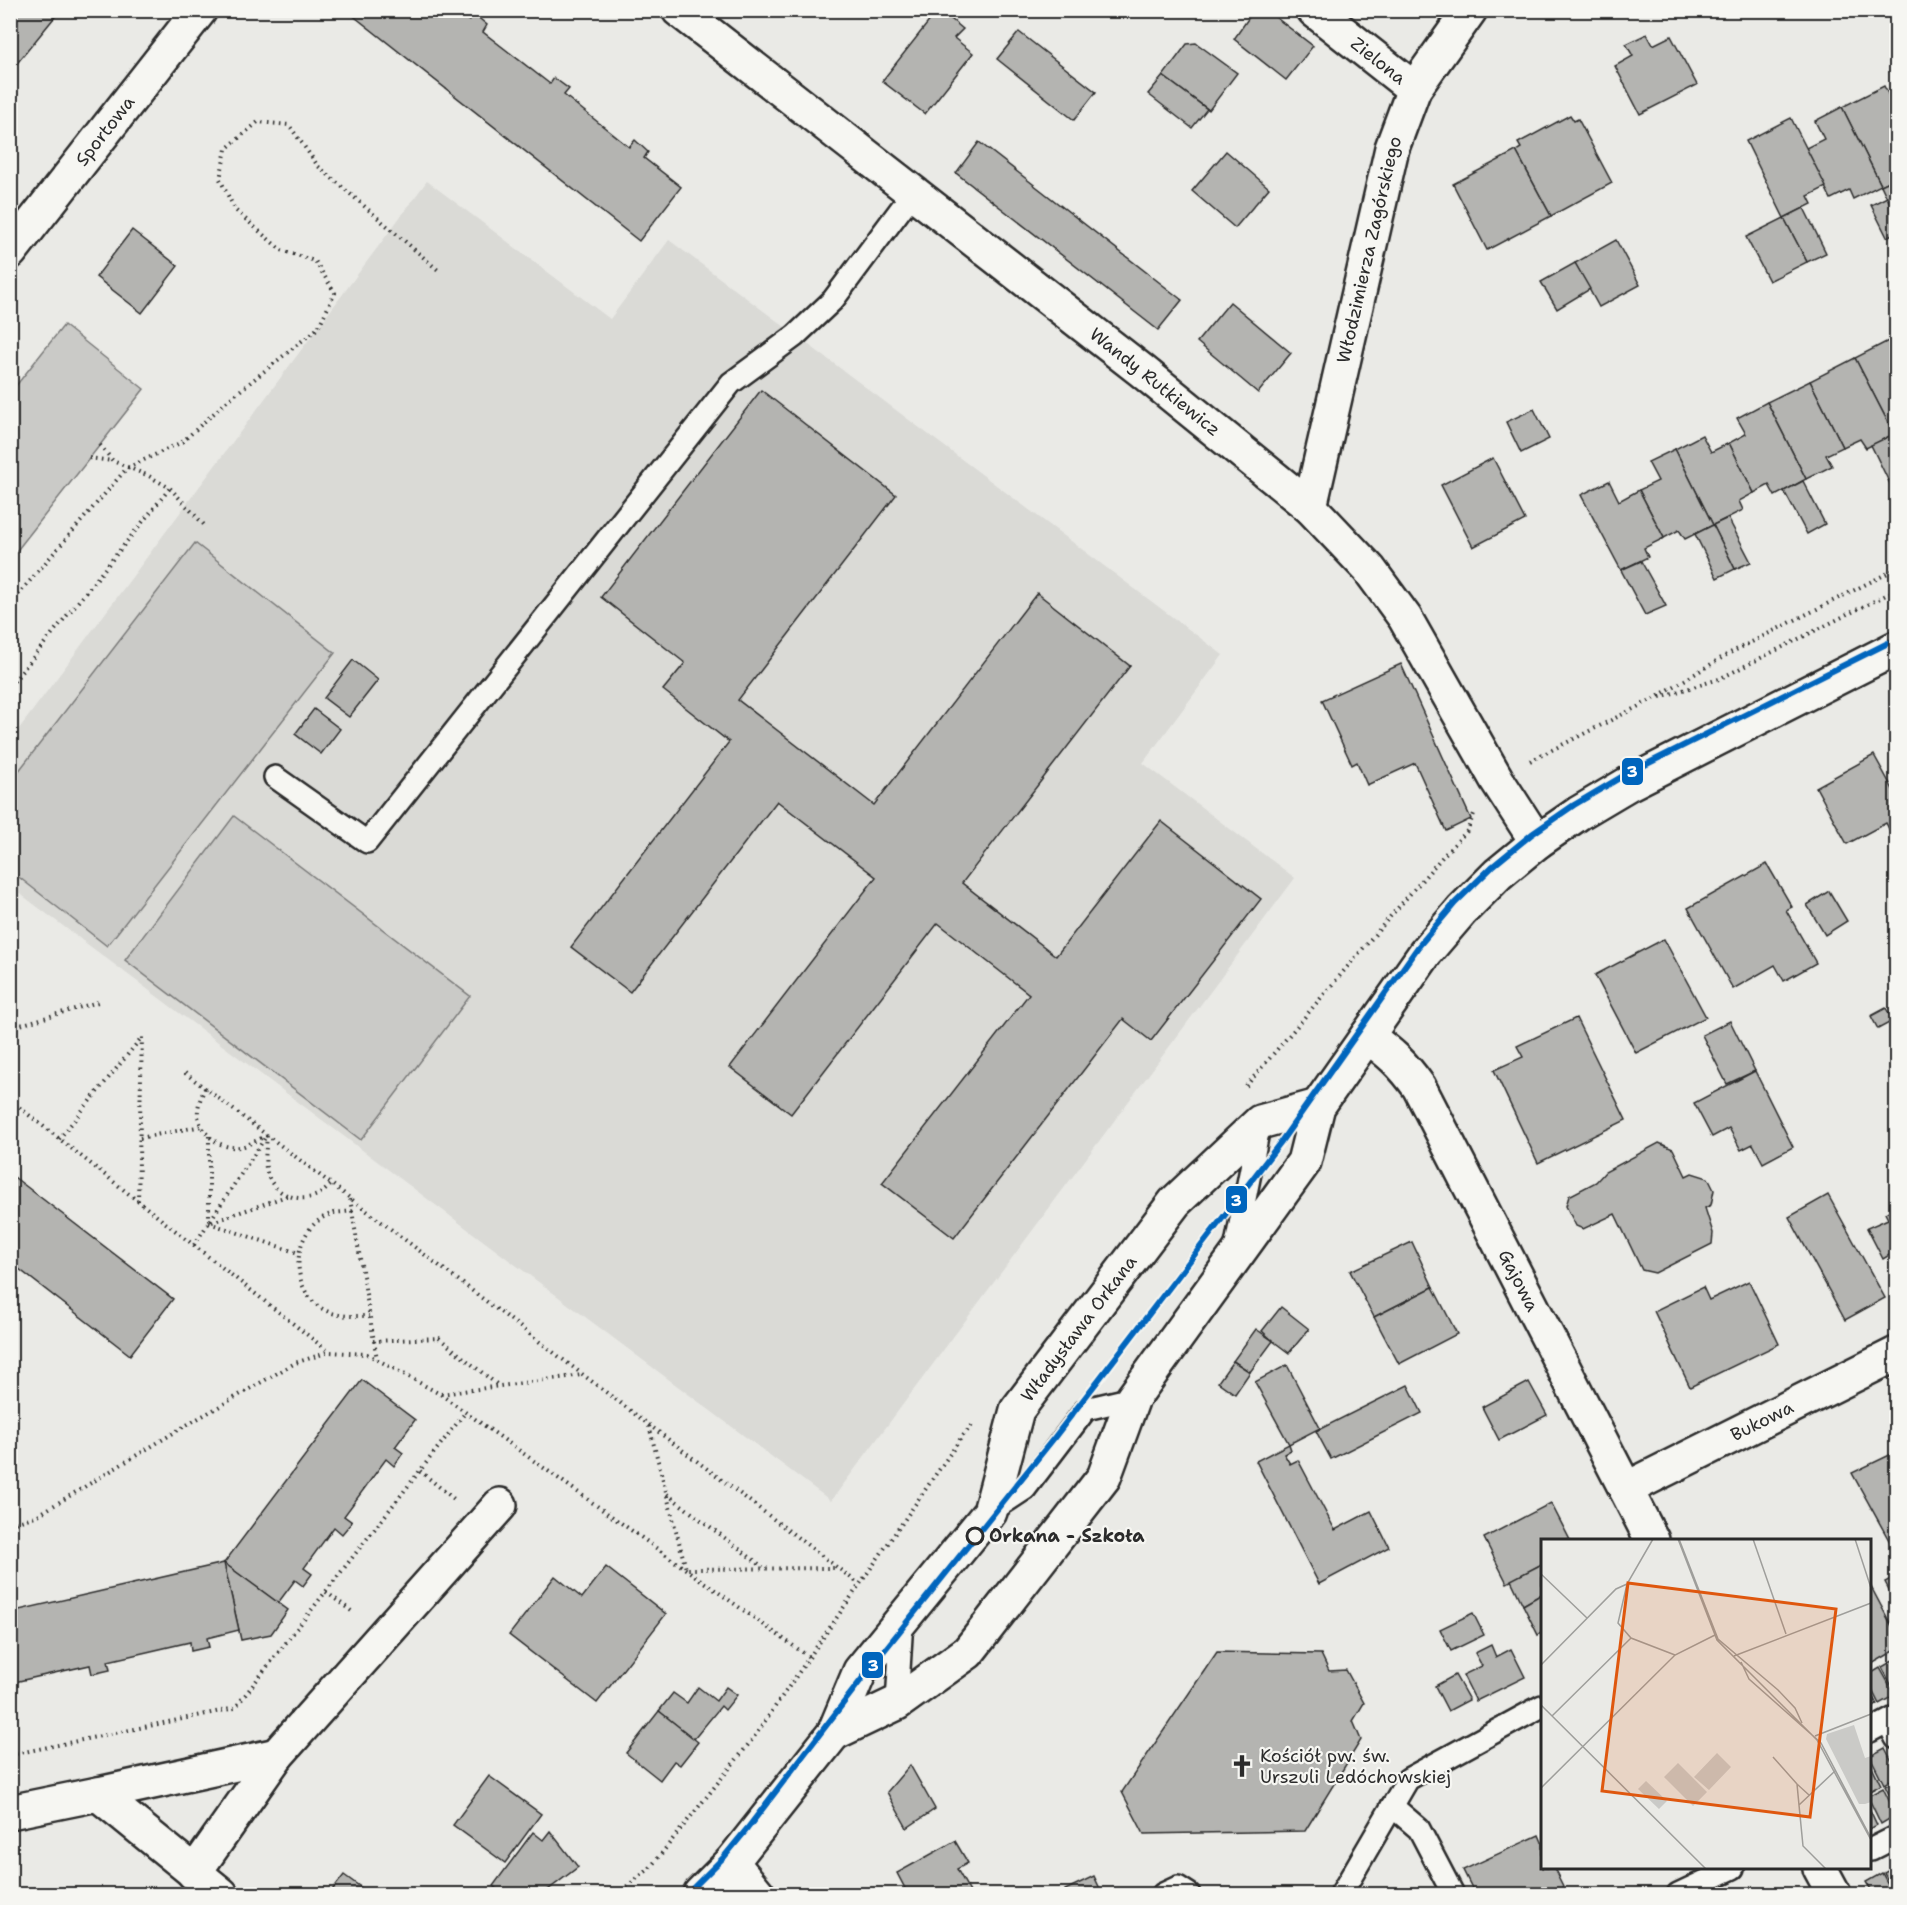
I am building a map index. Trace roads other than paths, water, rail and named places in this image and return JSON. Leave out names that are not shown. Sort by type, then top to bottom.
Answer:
[{"type":"street","name":"Sportowa","points":[[10,252],[200,10]]},
{"type":"street","name":"Wandy Rutkiewicz","points":[[678,10],[1149,378],[1310,507],[1369,569],[1405,618],[1497,780],[1537,842]]},
{"type":"street","name":"Zielona","points":[[1314,10],[1414,89]]},
{"type":"street","name":"Włodzimierza Zagórskiego","points":[[1310,507],[1392,148],[1414,89],[1470,10]]},
{"type":"street","name":"Władysława Orkana","points":[[834,1733],[897,1703],[968,1652],[1104,1477],[1133,1398],[1304,1161],[1318,1106],[1426,952],[1462,910],[1498,874],[1537,842],[1579,813],[1628,784],[1896,648]]},
{"type":"street","name":"Gajowa","points":[[1367,1036],[1392,1054],[1405,1067],[1419,1087],[1651,1539]]},
{"type":"street","name":"Władysława Orkana","points":[[700,1894],[731,1863],[834,1733],[860,1671],[990,1512],[1017,1410],[1175,1202],[1260,1122],[1318,1106]]},
{"type":"street","name":"Bukowa","points":[[1626,1489],[1896,1354]]},
{"type":"street","points":[[194,1873],[277,1755],[492,1514]]},
{"type":"street","points":[[10,1812],[277,1755]]},
{"type":"street","points":[[98,1794],[221,1894]]},
{"type":"street","points":[[731,1863],[758,1894]]},
{"type":"lane","points":[[275,777],[367,842],[731,383],[795,336],[833,300],[912,194]]},
{"type":"lane","points":[[1233,1259],[1260,1122]]},
{"type":"lane","points":[[990,1512],[1025,1489],[1086,1409],[1133,1398]]},
{"type":"lane","points":[[897,1703],[902,1620]]},
{"type":"lane","points":[[1341,1894],[1408,1779],[1541,1707]]},
{"type":"lane","points":[[1392,1806],[1419,1829],[1453,1894]]},
{"type":"lane","points":[[1871,1849],[1896,1837]]},
{"type":"lane","points":[[1678,1894],[1731,1869]]},
{"type":"lane","points":[[1163,1894],[1178,1887],[1189,1894]]},
{"type":"place","name":"Orkana - Szkoła","points":[[975,1536]]},
{"type":"place","name":"Kościół pw. św. Urszuli Ledóchowskiej","points":[[1242,1766]]}]
